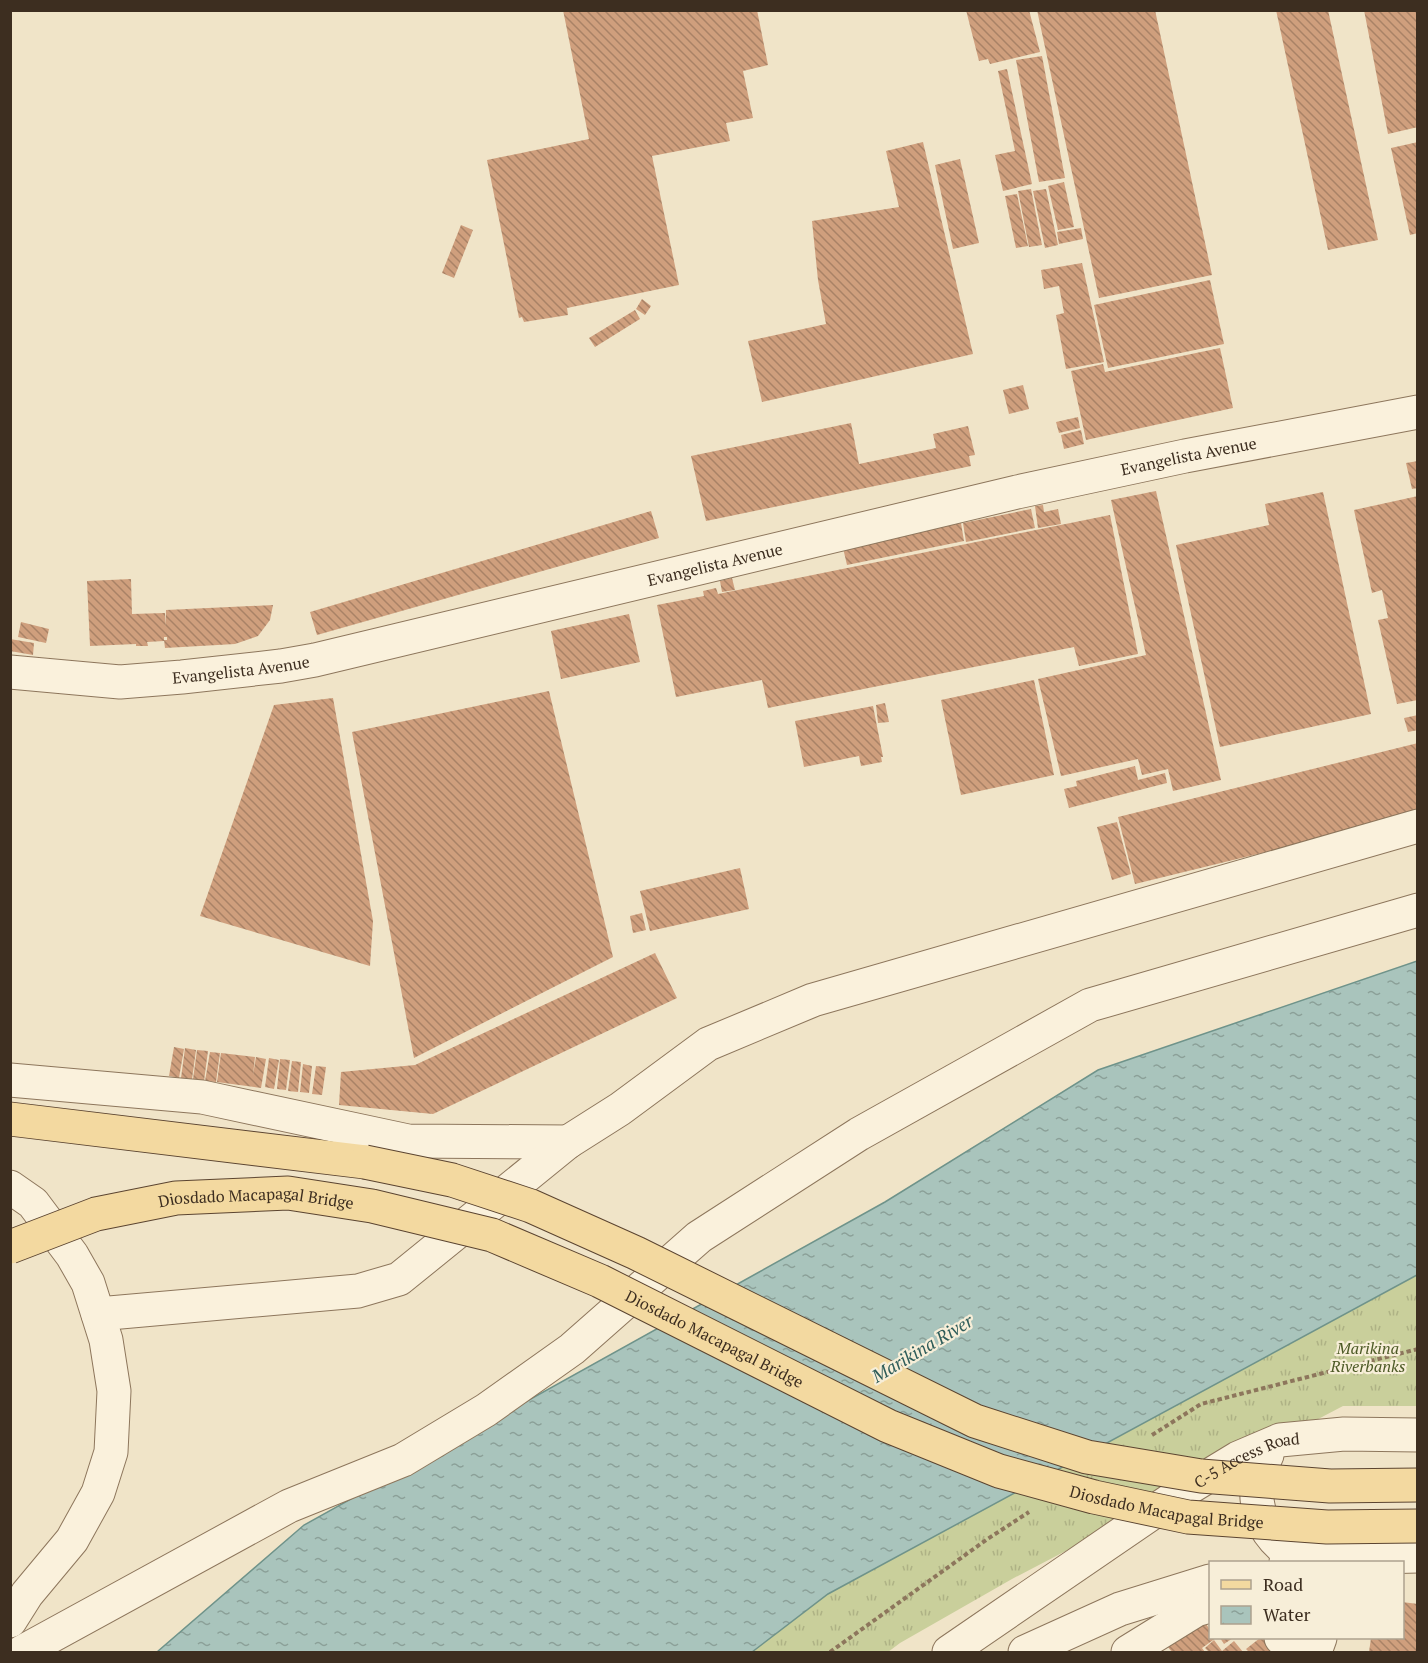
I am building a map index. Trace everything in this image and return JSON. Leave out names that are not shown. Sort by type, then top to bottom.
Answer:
[{"type":"main road","name":"Diosdado Macapagal Bridge","points":[[10,1119],[365,1162],[452,1180],[531,1206],[636,1253],[975,1421],[1087,1457],[1201,1476],[1330,1486],[1418,1485]]},
{"type":"main road","name":"Diosdado Macapagal Bridge","points":[[10,1247],[96,1214],[176,1198],[288,1193],[372,1206],[492,1235],[589,1276],[888,1426],[999,1471],[1094,1497],[1188,1517],[1327,1527],[1418,1526]]},
{"type":"street","name":"Evangelista Avenue","points":[[10,672],[120,682],[194,676],[304,662],[1017,492],[1185,456],[1418,412]]},
{"type":"street","points":[[98,1314],[358,1291],[399,1279],[568,1142],[620,1109],[708,1044],[813,1000],[1418,826]]},
{"type":"street","points":[[22,1653],[289,1506],[403,1460],[486,1410],[572,1348],[699,1237],[859,1134],[1090,1005],[1418,910]]},
{"type":"street","points":[[10,1080],[202,1097],[408,1141],[568,1142]]},
{"type":"street","points":[[10,1187],[33,1203],[72,1255],[88,1283],[106,1340],[114,1391],[111,1452],[98,1493],[72,1540],[27,1594],[10,1620]]},
{"type":"street","name":"C-5 Access Road","points":[[948,1653],[1186,1488],[1238,1458],[1280,1440],[1344,1434],[1418,1435]]},
{"type":"street","points":[[1280,1440],[1266,1456],[1258,1475],[1256,1495],[1260,1516],[1269,1534],[1298,1561],[1418,1556]]},
{"type":"street","points":[[1025,1653],[1119,1609],[1209,1581]]},
{"type":"street","points":[[1128,1653],[1196,1610],[1209,1606]]},
{"type":"street","points":[[1282,1639],[1298,1653]]},
{"type":"green space","name":"Marikina Riverbanks","points":[[1417,1275],[1417,1406],[1343,1406],[1012,1579],[888,1652],[752,1652],[828,1594]]},
{"type":"water","name":"Marikina River","points":[[1417,961],[1417,1275],[828,1594],[752,1652],[157,1652],[304,1525],[885,1202],[1098,1070]]},
{"type":"building","points":[[563,10],[757,10],[768,65],[743,71],[753,118],[726,123],[730,141],[652,156],[679,285],[567,308],[568,315],[524,322],[522,317],[519,318],[487,160],[589,139]]},
{"type":"building","points":[[966,10],[1029,10],[1040,52],[990,64],[988,59],[979,61]]},
{"type":"building","points":[[1037,10],[1155,10],[1212,275],[1099,298]]},
{"type":"building","points":[[1276,10],[1328,10],[1378,240],[1328,250]]},
{"type":"building","points":[[1364,10],[1418,10],[1418,127],[1388,134]]},
{"type":"building","points":[[1042,56],[1065,178],[1039,182],[1016,60]]},
{"type":"building","points":[[1007,69],[1032,184],[1003,191],[995,155],[1015,151],[998,71]]},
{"type":"building","points":[[923,142],[973,354],[762,402],[748,341],[826,324],[818,280],[812,221],[899,207],[886,151]]},
{"type":"building","points":[[1418,142],[1418,233],[1410,235],[1391,148]]},
{"type":"building","points":[[960,159],[979,243],[953,249],[935,165]]},
{"type":"building","points":[[1064,182],[1074,227],[1058,230],[1048,186]]},
{"type":"building","points":[[1031,189],[1042,245],[1029,247],[1018,191]]},
{"type":"building","points":[[1046,189],[1058,245],[1045,248],[1033,191]]},
{"type":"building","points":[[1017,194],[1028,246],[1016,248],[1005,196]]},
{"type":"building","points":[[461,225],[473,230],[454,278],[442,273]]},
{"type":"building","points":[[1081,228],[1083,239],[1059,244],[1057,232]]},
{"type":"building","points":[[1082,263],[1104,362],[1066,369],[1056,315],[1064,313],[1059,286],[1044,289],[1041,270]]},
{"type":"building","points":[[1210,280],[1224,344],[1108,368],[1094,305]]},
{"type":"building","points":[[642,299],[651,306],[645,315],[636,309]]},
{"type":"building","points":[[635,310],[640,319],[595,347],[589,338]]},
{"type":"building","points":[[1220,348],[1233,408],[1086,440],[1071,371],[1103,364],[1105,372]]},
{"type":"building","points":[[1023,385],[1029,409],[1009,414],[1003,390]]},
{"type":"building","points":[[1078,417],[1080,428],[1059,433],[1056,422]]},
{"type":"building","points":[[851,423],[859,464],[936,448],[933,434],[968,426],[975,455],[969,456],[971,466],[706,521],[691,456]]},
{"type":"building","points":[[1081,430],[1084,444],[1064,449],[1061,435]]},
{"type":"building","points":[[1418,461],[1418,488],[1412,489],[1406,463]]},
{"type":"building","points":[[1156,491],[1221,780],[1173,791],[1168,769],[1142,775],[1138,759],[1061,776],[1038,679],[1146,655],[1111,500]]},
{"type":"building","points":[[1323,492],[1371,714],[1220,747],[1176,545],[1269,525],[1265,504]]},
{"type":"building","points":[[1418,496],[1418,700],[1397,704],[1378,620],[1388,618],[1382,590],[1372,593],[1354,510]]},
{"type":"building","points":[[1043,505],[1044,512],[1058,509],[1061,524],[1038,528],[1035,506]]},
{"type":"building","points":[[1031,509],[1035,528],[966,542],[963,523]]},
{"type":"building","points":[[651,511],[659,538],[317,635],[310,612]]},
{"type":"building","points":[[1110,515],[1138,654],[1079,666],[1074,647],[768,708],[762,680],[676,697],[657,605],[704,596],[703,591],[716,588],[718,594]]},
{"type":"building","points":[[961,523],[964,541],[847,565],[843,548]]},
{"type":"building","points":[[732,578],[735,590],[722,592],[720,581]]},
{"type":"building","points":[[131,579],[132,614],[165,613],[166,626],[166,610],[273,605],[270,620],[258,636],[235,644],[165,648],[164,640],[147,642],[148,646],[136,646],[136,644],[90,646],[87,581]]},
{"type":"building","points":[[629,614],[640,662],[561,679],[551,631]]},
{"type":"building","points":[[21,622],[49,629],[46,643],[18,637]]},
{"type":"building","points":[[10,639],[34,643],[33,655],[10,651]]},
{"type":"building","points":[[1034,680],[1054,775],[961,795],[941,700]]},
{"type":"building","points":[[549,691],[613,957],[414,1058],[352,732]]},
{"type":"building","points":[[333,698],[373,921],[370,966],[200,916],[274,705]]},
{"type":"building","points":[[885,703],[889,722],[878,723],[876,705]]},
{"type":"building","points":[[873,706],[882,762],[861,766],[859,756],[804,767],[795,721]]},
{"type":"building","points":[[1418,715],[1418,730],[1408,732],[1404,718]]},
{"type":"building","points":[[1418,743],[1418,815],[1135,884],[1118,817]]},
{"type":"building","points":[[1135,766],[1138,780],[1165,773],[1167,783],[1069,808],[1064,789],[1077,786],[1076,781]]},
{"type":"building","points":[[1117,822],[1131,874],[1112,880],[1097,827]]},
{"type":"building","points":[[740,868],[749,909],[650,931],[640,891]]},
{"type":"building","points":[[642,913],[646,930],[633,933],[630,916]]},
{"type":"building","points":[[655,953],[677,998],[433,1114],[339,1105],[341,1072],[415,1065]]},
{"type":"building","points":[[174,1047],[184,1049],[179,1078],[169,1076]]},
{"type":"building","points":[[185,1048],[196,1050],[192,1079],[181,1078]]},
{"type":"building","points":[[197,1050],[208,1051],[204,1081],[193,1079]]},
{"type":"building","points":[[210,1052],[220,1053],[216,1082],[205,1081]]},
{"type":"building","points":[[221,1053],[255,1057],[253,1075],[256,1057],[266,1059],[261,1088],[217,1082]]},
{"type":"building","points":[[269,1058],[279,1060],[274,1089],[265,1087]]},
{"type":"building","points":[[280,1059],[290,1060],[286,1090],[277,1089]]},
{"type":"building","points":[[292,1061],[301,1062],[298,1092],[288,1091]]},
{"type":"building","points":[[303,1064],[312,1066],[309,1093],[300,1092]]},
{"type":"building","points":[[316,1066],[326,1067],[322,1095],[312,1094]]},
{"type":"building","points":[[1404,1602],[1418,1604],[1418,1652],[1369,1652],[1371,1639],[1404,1639]]},
{"type":"building","points":[[1203,1619],[1209,1628],[1209,1639],[1215,1639],[1202,1648],[1205,1652],[1172,1652],[1167,1646]]},
{"type":"building","points":[[1221,1639],[1232,1639],[1224,1644]]},
{"type":"building","points":[[1259,1639],[1265,1639],[1276,1652],[1249,1652],[1246,1649]]},
{"type":"building","points":[[1214,1640],[1222,1651],[1234,1641],[1243,1652],[1209,1652],[1205,1648]]}]
